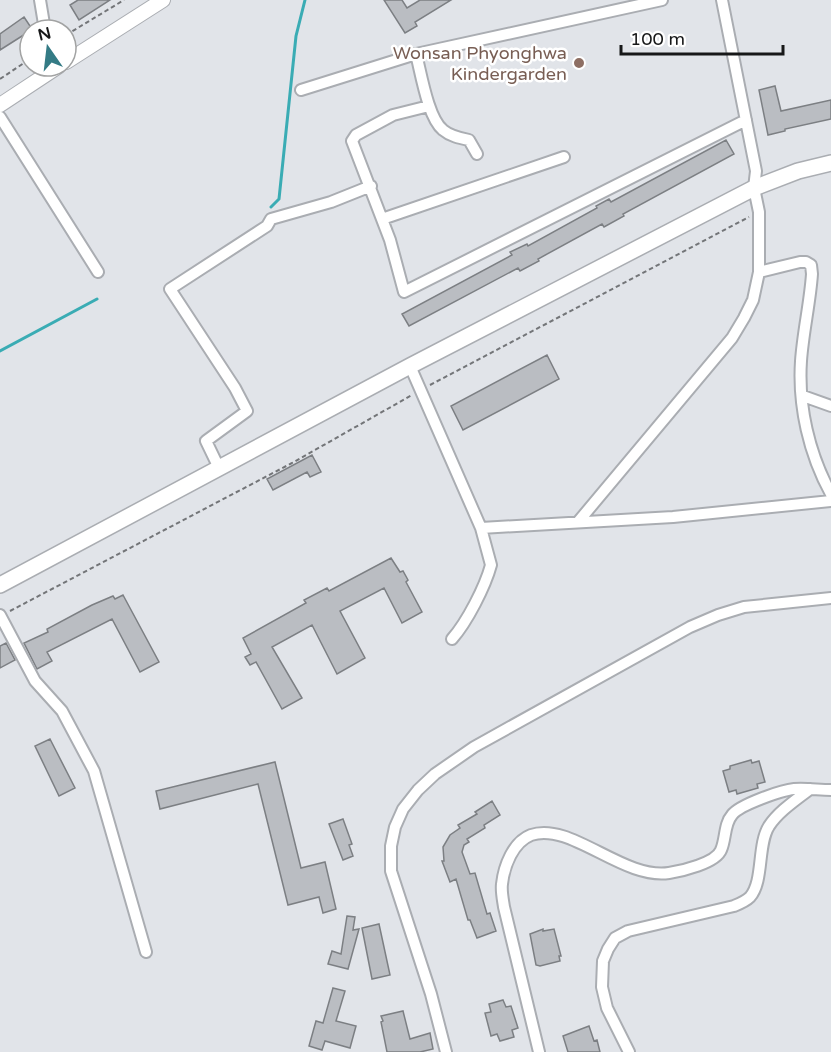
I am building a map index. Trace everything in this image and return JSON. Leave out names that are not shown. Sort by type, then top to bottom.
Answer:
[{"type":"highway","points":[[0,585],[410,366],[754,188],[798,171],[831,163]]},
{"type":"main road","points":[[78,53],[163,0]]},
{"type":"main road","points":[[0,105],[40,78]]},
{"type":"street","points":[[40,0],[43,18]]},
{"type":"street","points":[[301,90],[416,54],[662,0]]},
{"type":"street","points":[[578,522],[732,338],[753,300],[759,272],[759,212],[754,188],[756,171],[722,0]]},
{"type":"street","points":[[416,54],[429,106],[441,128],[452,136],[469,140],[477,154]]},
{"type":"street","points":[[429,106],[393,115],[356,135],[352,141],[371,186],[404,292],[746,120]]},
{"type":"street","points":[[0,117],[98,272]]},
{"type":"street","points":[[382,219],[564,157]]},
{"type":"street","points":[[219,468],[206,441],[247,411],[235,388],[170,290],[267,226],[271,219],[331,202],[371,186]]},
{"type":"street","points":[[759,272],[800,262],[806,262],[811,266],[811,286],[800,381],[808,437],[831,494]]},
{"type":"street","points":[[410,366],[481,528],[490,555],[489,572],[458,632],[452,639]]},
{"type":"street","points":[[802,396],[831,406]]},
{"type":"street","points":[[481,528],[673,517],[831,501]]},
{"type":"street","points":[[446,1052],[431,994],[391,871],[391,846],[396,827],[404,809],[418,790],[435,774],[474,747],[690,627],[744,607],[831,598]]},
{"type":"street","points":[[5,613],[35,681],[62,711],[94,771],[146,952]]},
{"type":"street","points":[[538,1052],[504,907],[502,885],[511,853],[522,840],[532,835],[551,832],[637,870],[657,874],[668,873],[698,866],[721,852],[727,826],[734,812],[794,789],[831,790]]},
{"type":"street","points":[[629,1052],[607,1008],[602,987],[603,961],[615,938],[628,932],[734,906],[750,898],[761,861],[762,844],[769,827],[790,804],[810,789]]},
{"type":"path","points":[[78,28],[124,0]]},
{"type":"path","points":[[0,79],[18,67]]},
{"type":"path","points":[[422,390],[759,212]]},
{"type":"path","points":[[5,613],[292,464],[412,395]]},
{"type":"building","points":[[78,0],[110,0],[79,20],[70,5]]},
{"type":"building","points":[[384,0],[402,0],[407,8],[420,0],[451,0],[415,22],[417,26],[405,33]]},
{"type":"building","points":[[18,21],[18,39],[0,50],[0,34]]},
{"type":"building","points":[[775,86],[781,111],[831,100],[831,119],[768,135],[759,90]]},
{"type":"building","points":[[726,140],[734,154],[623,214],[624,216],[604,227],[602,224],[538,259],[539,261],[520,271],[518,268],[409,326],[402,314],[512,255],[510,252],[527,244],[528,246],[609,199],[611,202]]},
{"type":"building","points":[[547,355],[559,379],[463,430],[451,406]]},
{"type":"building","points":[[312,455],[321,472],[310,477],[307,472],[273,490],[267,479]]},
{"type":"building","points":[[391,558],[400,572],[403,571],[408,580],[406,582],[422,612],[402,623],[384,588],[340,611],[365,658],[337,674],[312,625],[272,647],[302,698],[282,709],[256,662],[250,665],[245,657],[251,654],[243,638],[306,603],[304,600],[327,588],[329,591]]},
{"type":"building","points":[[123,595],[159,662],[140,672],[112,619],[47,652],[52,661],[37,669],[24,643],[48,632],[47,629],[92,605],[113,596],[115,599]]},
{"type":"building","points":[[6,643],[15,660],[0,668],[0,646]]},
{"type":"building","points":[[50,739],[75,788],[59,796],[35,746]]},
{"type":"building","points":[[751,760],[752,763],[759,761],[765,782],[757,784],[758,788],[737,794],[736,790],[729,792],[723,771],[730,769],[730,766]]},
{"type":"building","points":[[275,762],[301,868],[325,862],[336,909],[323,913],[319,897],[288,905],[258,784],[160,809],[156,791]]},
{"type":"building","points":[[492,801],[500,815],[467,839],[469,842],[464,845],[462,852],[470,874],[475,873],[487,914],[490,913],[496,931],[477,938],[468,920],[456,879],[450,882],[442,861],[444,861],[443,847],[450,835],[460,828],[458,825],[477,814],[475,812]]},
{"type":"building","points":[[343,819],[352,844],[349,845],[353,856],[343,860],[329,824]]},
{"type":"building","points":[[347,916],[355,917],[353,930],[359,929],[348,969],[328,964],[332,951],[341,954]]},
{"type":"building","points":[[379,924],[390,975],[372,979],[362,928]]},
{"type":"building","points":[[543,929],[543,931],[554,929],[561,956],[559,956],[560,961],[540,966],[536,965],[530,934]]},
{"type":"building","points":[[333,988],[345,991],[336,1021],[356,1026],[350,1048],[325,1041],[322,1050],[309,1046],[316,1021],[323,1023]]},
{"type":"building","points":[[503,1000],[506,1007],[511,1006],[518,1028],[512,1030],[514,1037],[500,1041],[497,1034],[491,1036],[485,1013],[491,1012],[489,1004]]},
{"type":"building","points":[[403,1011],[410,1039],[430,1033],[433,1049],[420,1052],[387,1052],[381,1016]]},
{"type":"building","points":[[589,1026],[594,1041],[597,1040],[600,1052],[568,1052],[563,1036]]},
{"type":"waterway","points":[[271,207],[279,199],[296,36],[305,0]]},
{"type":"waterway","points":[[0,351],[97,299]]},
{"type":"place","name":"Wonsan Phyonghwa Kindergarden","points":[[579,63]]}]
